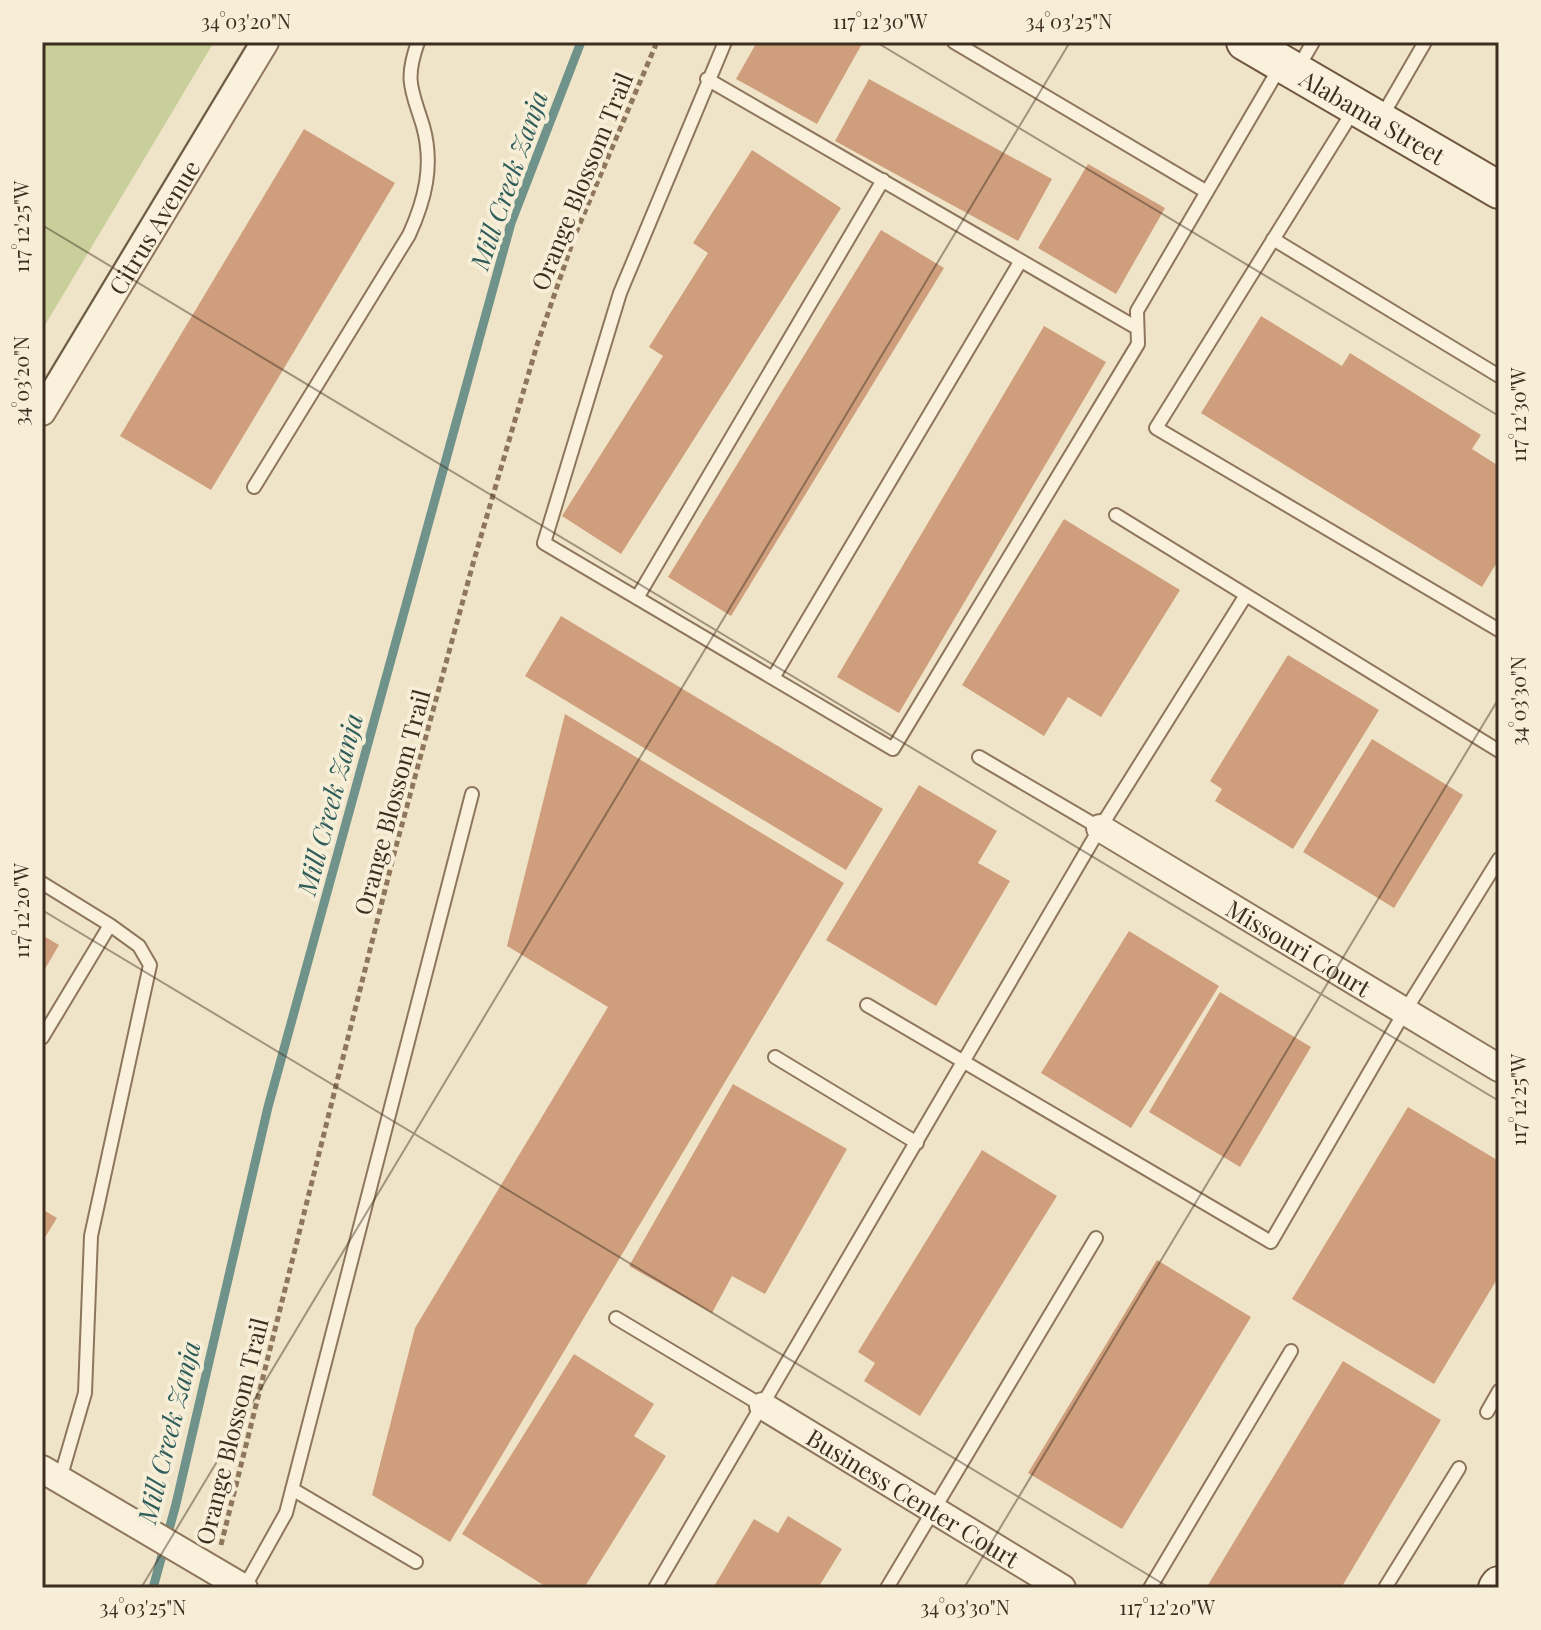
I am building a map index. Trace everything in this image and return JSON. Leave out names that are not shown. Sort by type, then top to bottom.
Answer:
[{"type":"main road","name":"Alabama Street","points":[[1245,42],[1297,59],[1368,113],[1499,190]]},
{"type":"street","name":"Citrus Avenue","points":[[42,412],[265,42]]},
{"type":"street","name":"Missouri Court","points":[[1100,828],[1499,1068]]},
{"type":"street","name":"Business Center Court","points":[[763,1406],[1062,1588]]},
{"type":"street","points":[[51,1474],[244,1588]]},
{"type":"lane","points":[[254,487],[409,235],[423,205],[428,180],[427,154],[423,127],[411,98],[411,61],[418,42]]},
{"type":"lane","points":[[725,42],[620,293],[544,543],[893,749],[1138,344],[1137,311],[1207,192],[1297,59]]},
{"type":"lane","points":[[954,42],[1207,192]]},
{"type":"lane","points":[[1425,42],[1273,239],[1156,428],[1499,630]]},
{"type":"lane","points":[[707,79],[1137,328]]},
{"type":"lane","points":[[637,598],[883,180]]},
{"type":"lane","points":[[1273,239],[1499,376]]},
{"type":"lane","points":[[773,678],[1020,262]]},
{"type":"lane","points":[[1116,515],[1499,751]]},
{"type":"lane","points":[[655,1588],[1100,828],[1246,595]]},
{"type":"lane","points":[[979,757],[1100,828]]},
{"type":"lane","points":[[244,1588],[286,1513],[472,794]]},
{"type":"lane","points":[[867,1005],[1271,1242],[1405,1011],[1499,859]]},
{"type":"lane","points":[[42,883],[139,946],[150,965],[91,1236],[85,1393],[51,1474]]},
{"type":"lane","points":[[42,1038],[110,925]]},
{"type":"lane","points":[[775,1057],[917,1143]]},
{"type":"lane","points":[[887,1588],[1096,1238]]},
{"type":"lane","points":[[616,1318],[763,1406]]},
{"type":"lane","points":[[1150,1588],[1291,1351]]},
{"type":"lane","points":[[1487,1412],[1499,1391]]},
{"type":"lane","points":[[1385,1588],[1459,1468]]},
{"type":"lane","points":[[292,1489],[416,1562]]},
{"type":"path","name":"Orange Blossom Trail","points":[[208,1567],[395,850],[474,560],[537,345],[575,235],[657,42]]},
{"type":"green space","points":[[42,42],[214,42],[42,330]]},
{"type":"building","points":[[757,42],[863,42],[817,124],[736,79]]},
{"type":"building","points":[[869,79],[1052,179],[1018,241],[835,141]]},
{"type":"building","points":[[304,129],[395,183],[211,490],[120,436]]},
{"type":"building","points":[[752,150],[841,208],[621,554],[562,516],[663,356],[649,347],[708,253],[693,243]]},
{"type":"building","points":[[1088,164],[1165,208],[1116,294],[1038,248]]},
{"type":"building","points":[[881,230],[944,268],[731,616],[668,577]]},
{"type":"building","points":[[1261,316],[1342,366],[1350,353],[1481,435],[1472,449],[1499,466],[1499,559],[1482,587],[1201,413]]},
{"type":"building","points":[[1044,326],[1106,362],[899,713],[837,677]]},
{"type":"building","points":[[1064,519],[1180,590],[1101,717],[1068,697],[1044,736],[962,685]]},
{"type":"building","points":[[561,616],[883,809],[846,870],[525,676]]},
{"type":"building","points":[[1288,655],[1379,710],[1293,849],[1215,801],[1222,789],[1210,781]]},
{"type":"building","points":[[565,714],[844,883],[450,1542],[372,1495],[415,1328],[608,1007],[507,946]]},
{"type":"building","points":[[1372,739],[1463,795],[1394,908],[1303,852]]},
{"type":"building","points":[[919,785],[997,831],[978,863],[1010,881],[936,1006],[826,940]]},
{"type":"building","points":[[1129,931],[1219,986],[1131,1128],[1041,1073]]},
{"type":"building","points":[[42,935],[59,945],[42,974]]},
{"type":"building","points":[[1220,992],[1311,1047],[1240,1167],[1149,1112]]},
{"type":"building","points":[[733,1084],[847,1149],[765,1294],[732,1276],[712,1313],[629,1266]]},
{"type":"building","points":[[1408,1107],[1499,1161],[1499,1276],[1434,1384],[1292,1299]]},
{"type":"building","points":[[982,1150],[1057,1196],[920,1416],[864,1381],[875,1363],[858,1352]]},
{"type":"building","points":[[42,1209],[57,1218],[42,1242]]},
{"type":"building","points":[[1157,1260],[1251,1317],[1122,1529],[1028,1473]]},
{"type":"building","points":[[574,1354],[654,1404],[634,1436],[666,1456],[584,1588],[548,1588],[462,1534]]},
{"type":"building","points":[[1343,1361],[1441,1420],[1341,1588],[1213,1588],[1208,1585]]},
{"type":"building","points":[[788,1516],[842,1549],[818,1588],[713,1588],[754,1519],[778,1533]]},
{"type":"waterway","name":"Mill Creek Zanja","points":[[153,1588],[176,1504],[268,1107],[511,223],[581,42]]}]
